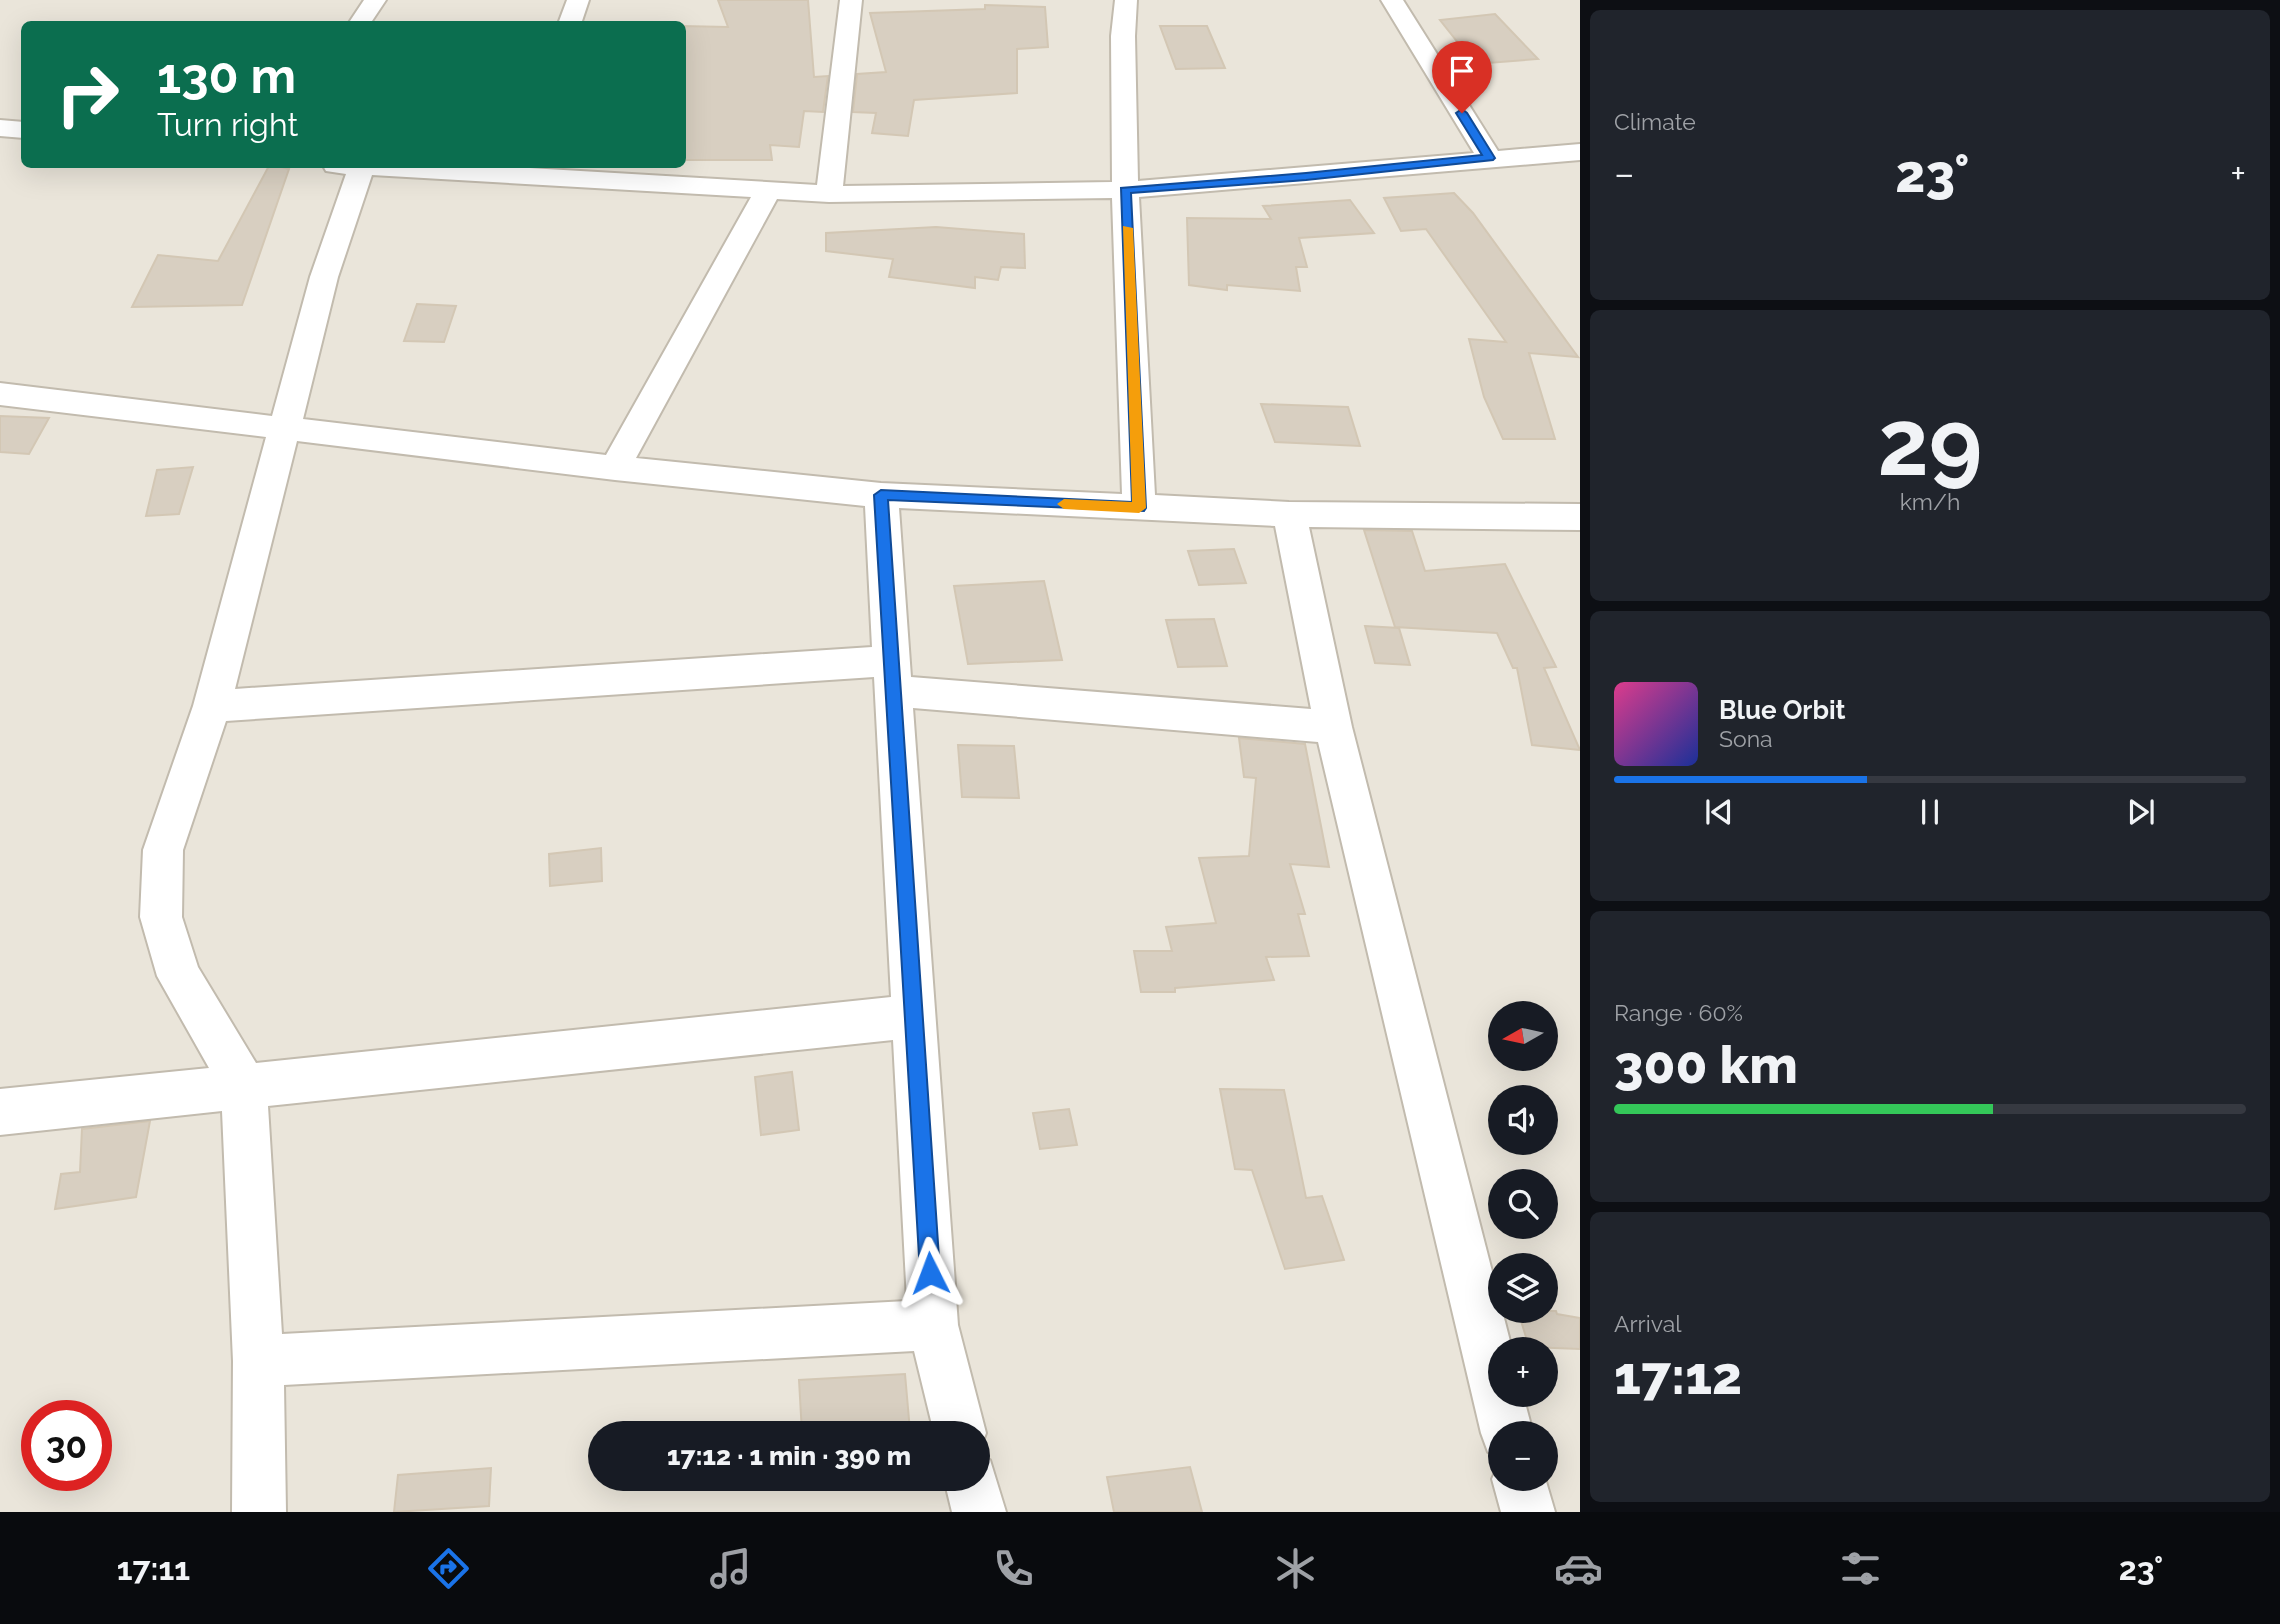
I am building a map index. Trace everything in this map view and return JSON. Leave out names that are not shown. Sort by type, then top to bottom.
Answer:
[{"type":"street","points":[[361,21],[375,0]]},
{"type":"street","points":[[571,21],[578,0]]},
{"type":"street","points":[[829,194],[851,0]]},
{"type":"street","points":[[1125,0],[1125,190],[1139,508]]},
{"type":"street","points":[[1392,0],[1489,158]]},
{"type":"street","points":[[0,128],[21,131]]},
{"type":"street","points":[[417,168],[520,171],[767,192],[829,194],[1125,190],[1580,152]]},
{"type":"street","points":[[259,1512],[258,1361],[244,1085],[178,976],[161,917],[163,850],[212,706],[324,277],[348,168]]},
{"type":"street","points":[[615,468],[767,192]]},
{"type":"street","points":[[0,394],[615,468],[881,495],[1289,514],[1580,517]]},
{"type":"street","points":[[881,495],[933,1325],[957,1421]]},
{"type":"street","points":[[1289,514],[1333,726],[1504,1421]]},
{"type":"street","points":[[212,706],[892,676],[1333,726]]},
{"type":"street","points":[[0,1112],[914,1016]]},
{"type":"street","points":[[258,1361],[933,1325]]},
{"type":"street","points":[[974,1491],[979,1512]]},
{"type":"street","points":[[1522,1491],[1528,1512]]},
{"type":"shaded area","points":[[0,0],[1580,0],[1580,1512],[0,1512]]},
{"type":"building","points":[[718,0],[808,0],[814,77],[828,76],[823,112],[804,111],[799,147],[770,145],[772,160],[686,160],[686,26],[728,27]]},
{"type":"building","points":[[985,5],[1045,7],[1048,47],[1017,49],[1017,93],[914,100],[908,136],[872,133],[876,113],[853,112],[857,74],[886,72],[870,13],[985,9]]},
{"type":"building","points":[[1495,14],[1538,59],[1475,64],[1440,20]]},
{"type":"building","points":[[1160,26],[1207,26],[1225,68],[1176,69]]},
{"type":"building","points":[[268,168],[289,169],[242,305],[132,307],[158,255],[218,261]]},
{"type":"building","points":[[1454,193],[1473,213],[1578,357],[1529,353],[1555,439],[1503,439],[1484,397],[1469,339],[1506,342],[1426,229],[1401,231],[1384,198]]},
{"type":"building","points":[[1350,200],[1374,233],[1299,238],[1307,267],[1296,267],[1300,291],[1227,285],[1227,290],[1189,285],[1187,218],[1271,219],[1263,206]]},
{"type":"building","points":[[936,227],[1024,234],[1025,268],[1001,267],[998,280],[975,277],[975,288],[889,277],[893,259],[826,251],[826,233]]},
{"type":"building","points":[[417,304],[456,306],[444,342],[404,341]]},
{"type":"building","points":[[1261,404],[1348,407],[1360,446],[1275,442]]},
{"type":"building","points":[[0,416],[49,418],[29,454],[0,452]]},
{"type":"building","points":[[193,467],[179,514],[146,516],[157,470]]},
{"type":"building","points":[[1364,530],[1412,531],[1425,571],[1505,564],[1556,667],[1544,668],[1580,750],[1532,745],[1517,668],[1513,668],[1497,633],[1395,627]]},
{"type":"building","points":[[1234,549],[1246,583],[1199,585],[1188,551]]},
{"type":"building","points":[[1044,581],[1062,660],[968,664],[954,586]]},
{"type":"building","points":[[1214,619],[1227,666],[1178,667],[1166,620]]},
{"type":"building","points":[[1365,626],[1399,628],[1410,665],[1375,663]]},
{"type":"building","points":[[1239,738],[1305,744],[1329,867],[1290,864],[1305,914],[1298,914],[1309,956],[1266,957],[1274,980],[1175,988],[1175,992],[1141,992],[1134,951],[1172,951],[1166,927],[1216,923],[1199,858],[1249,856],[1256,778],[1244,777]]},
{"type":"building","points":[[958,745],[1014,746],[1019,798],[962,797]]},
{"type":"building","points":[[601,848],[602,881],[550,886],[549,854]]},
{"type":"building","points":[[792,1072],[799,1130],[761,1135],[755,1077]]},
{"type":"building","points":[[1220,1089],[1284,1090],[1306,1198],[1322,1196],[1344,1260],[1285,1269],[1252,1170],[1235,1169]]},
{"type":"building","points":[[1069,1109],[1077,1145],[1040,1149],[1033,1113]]},
{"type":"building","points":[[150,1121],[136,1197],[55,1209],[61,1174],[80,1172],[82,1129]]},
{"type":"building","points":[[1558,1314],[1580,1318],[1580,1349],[1558,1348],[1558,1337],[1526,1337],[1522,1323],[1558,1323]]},
{"type":"building","points":[[905,1374],[909,1421],[801,1421],[799,1380]]},
{"type":"building","points":[[1190,1467],[1202,1512],[1114,1512],[1107,1477]]},
{"type":"building","points":[[491,1468],[489,1506],[394,1512],[398,1475]]},
{"type":"slow traffic","points":[[1064,504],[1139,508],[1127,228]]},
{"type":"route","points":[[930,1273],[881,495],[1139,508],[1125,190],[1489,158],[1462,113]]}]
